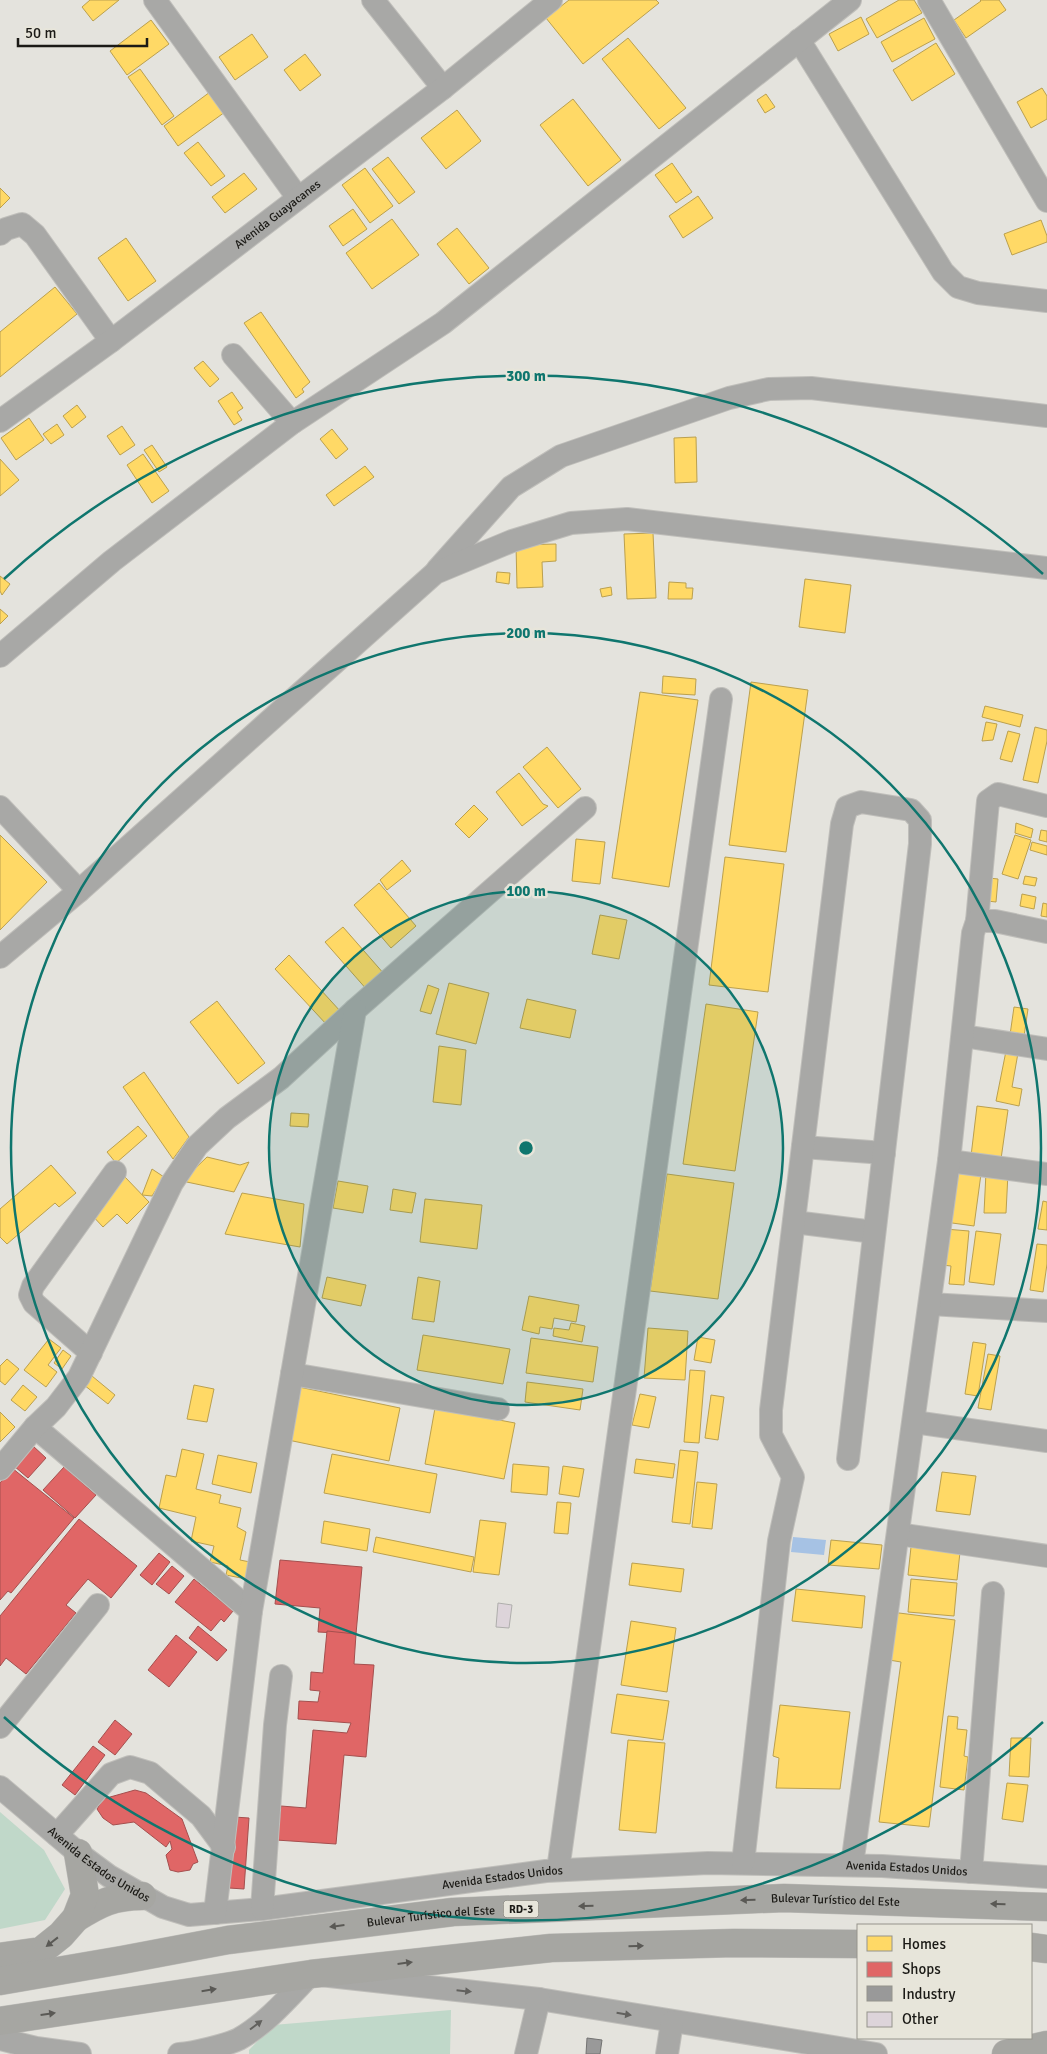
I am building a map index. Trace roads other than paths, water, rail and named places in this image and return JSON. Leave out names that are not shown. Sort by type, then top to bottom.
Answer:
[{"type":"highway","points":[[76,1918],[85,1895],[78,1853]]},
{"type":"highway","points":[[0,1957],[40,1951],[61,1935],[76,1918],[108,1900],[124,1896],[142,1896]]},
{"type":"highway","name":"Bulevar Turístico del Este","points":[[0,1981],[228,1940],[453,1912],[784,1898],[1047,1907]]},
{"type":"highway","points":[[0,2021],[311,1974],[551,1948],[734,1943],[857,1944]]},
{"type":"highway","points":[[1032,1948],[1047,1948]]},
{"type":"highway","points":[[1006,2054],[1047,2045]]},
{"type":"street","points":[[155,0],[298,198]]},
{"type":"street","points":[[373,0],[443,88]]},
{"type":"street","name":"Avenida Guayacanes","points":[[0,421],[110,341],[443,88],[551,0]]},
{"type":"street","points":[[0,656],[112,561],[292,423],[443,323],[850,0]]},
{"type":"street","points":[[929,0],[1047,202]]},
{"type":"street","points":[[799,40],[943,272],[958,287],[978,293],[1047,301]]},
{"type":"street","points":[[0,234],[6,229],[22,224],[35,235],[110,341]]},
{"type":"street","points":[[232,355],[292,423]]},
{"type":"street","points":[[0,957],[79,891],[435,573],[480,519],[511,487],[561,456],[729,398],[769,389],[811,388],[1047,416]]},
{"type":"street","points":[[435,573],[512,542],[571,523],[627,519],[1047,568]]},
{"type":"street","points":[[558,1870],[721,699]]},
{"type":"street","points":[[852,1866],[949,1161],[988,801],[998,794],[1047,806]]},
{"type":"street","points":[[743,1863],[779,1541],[793,1477],[771,1435],[772,1410],[842,824],[847,807],[861,802],[911,810],[920,820],[920,844],[848,1459]]},
{"type":"street","points":[[0,807],[79,891]]},
{"type":"street","points":[[0,1469],[36,1426],[56,1407],[79,1377],[172,1183],[197,1146],[227,1118],[281,1078],[354,1010],[585,808]]},
{"type":"street","points":[[976,921],[995,921],[1047,932]]},
{"type":"street","points":[[216,1913],[251,1611],[354,1010]]},
{"type":"street","points":[[962,1036],[1047,1049]]},
{"type":"street","points":[[803,1147],[884,1153]]},
{"type":"street","points":[[949,1161],[1047,1174]]},
{"type":"street","points":[[91,1353],[34,1303],[30,1295],[33,1286],[115,1172]]},
{"type":"street","points":[[794,1222],[874,1232]]},
{"type":"street","points":[[930,1304],[1047,1311]]},
{"type":"street","points":[[292,1374],[498,1409]]},
{"type":"street","points":[[914,1422],[1047,1441]]},
{"type":"street","points":[[36,1426],[251,1611]]},
{"type":"street","points":[[898,1534],[1047,1556]]},
{"type":"street","points":[[971,1872],[993,1593]]},
{"type":"street","points":[[0,1727],[98,1605]]},
{"type":"street","points":[[262,1909],[275,1725],[281,1676]]},
{"type":"street","points":[[57,1835],[111,1774],[130,1768],[150,1773],[201,1816],[224,1847]]},
{"type":"street","name":"Avenida Estados Unidos","points":[[0,1787],[78,1853],[142,1896],[163,1907],[189,1915],[262,1909],[558,1870],[708,1863],[852,1866],[1047,1877]]},
{"type":"street","points":[[1047,1865],[1047,1877]]},
{"type":"street","points":[[179,2054],[238,2039],[278,2009],[311,1974],[539,2000],[672,2022],[801,2048],[876,2054]]},
{"type":"street","points":[[526,2054],[539,2000]]},
{"type":"street","points":[[667,2054],[672,2022]]},
{"type":"street","points":[[0,2039],[36,2048],[80,2054]]},
{"type":"water","points":[[793,1537],[826,1540],[824,1555],[791,1552]]}]
